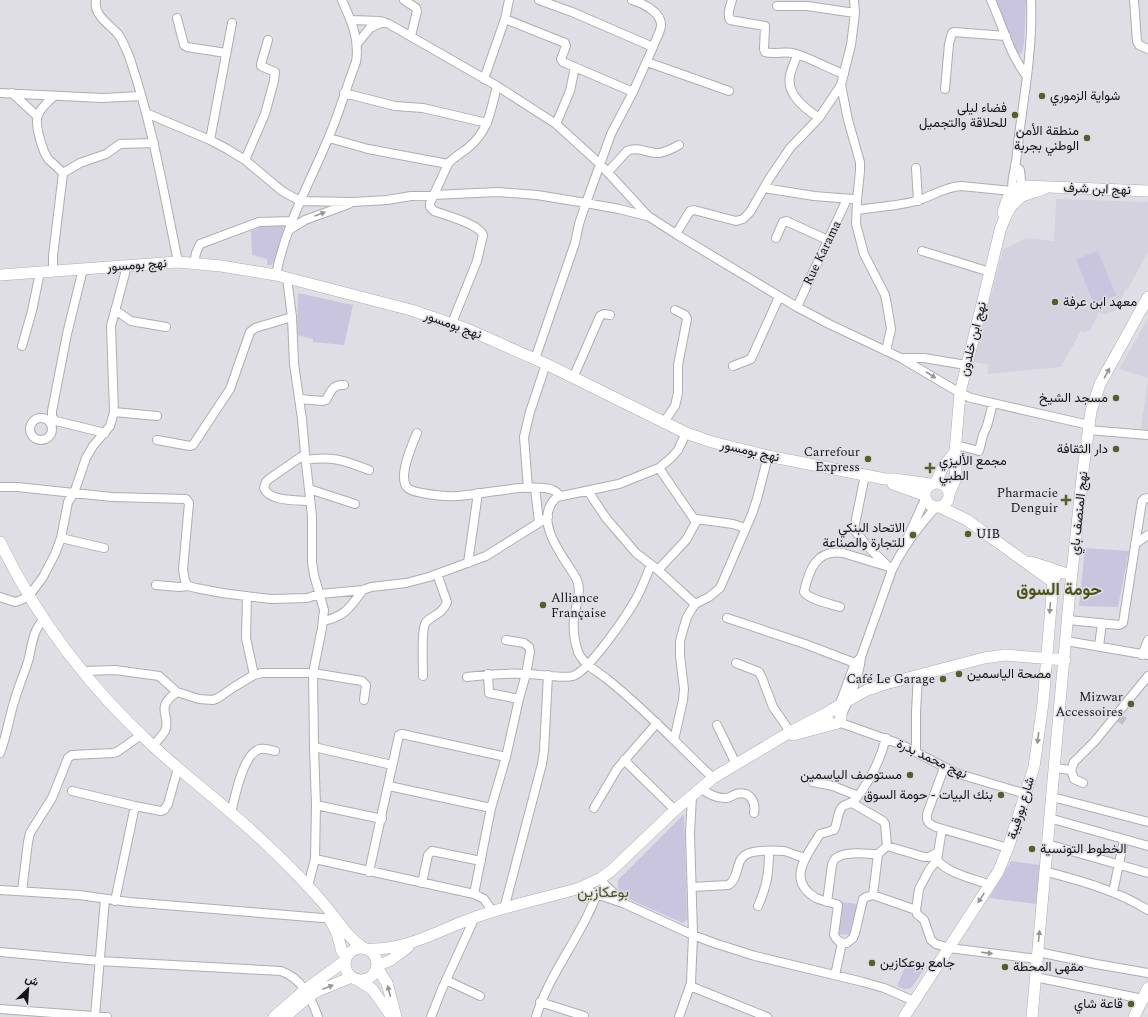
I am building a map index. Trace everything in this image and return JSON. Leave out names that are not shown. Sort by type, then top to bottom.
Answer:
[{"type":"main road","name":"نهج ابن شرف","points":[[1018,194],[1035,186],[1045,188],[1148,191]]},
{"type":"main road","name":"نهج ابن خلدون","points":[[949,495],[955,480],[955,449],[960,393],[966,365],[1001,227],[1018,194]]},
{"type":"main road","name":"نهج بومسور","points":[[0,275],[178,262],[221,266],[276,275],[411,310],[452,323],[546,364],[664,422],[712,442],[768,456],[885,479],[944,485],[949,495],[967,520]]},
{"type":"main road","name":"نهج المنصف باي","points":[[1072,575],[1090,411],[1098,389],[1148,297]]},
{"type":"main road","points":[[924,497],[925,491],[933,483],[955,449]]},
{"type":"main road","name":"نهج بومسور","points":[[885,479],[895,485],[924,497],[927,503],[967,520],[1052,582]]},
{"type":"main road","points":[[938,507],[948,500],[949,495]]},
{"type":"main road","points":[[0,542],[29,596],[44,619],[82,671],[115,708],[153,746],[266,844],[308,886],[324,904],[333,919],[355,943],[375,956],[377,967],[387,983],[396,1017]]},
{"type":"main road","name":"نهج بومسور","points":[[1020,559],[1072,575]]},
{"type":"main road","name":"شارع بورقيبة","points":[[904,1017],[998,872],[1008,848],[1034,767],[1043,703],[1052,582],[1058,570]]},
{"type":"main road","name":"شارع بورقيبة","points":[[1032,1017],[1044,871],[1048,844],[1049,818],[1055,768],[1072,575]]},
{"type":"main road","points":[[274,1017],[307,993],[354,950],[389,949],[414,943],[475,917],[580,888],[601,878],[634,850],[675,810],[714,778],[778,740],[837,713],[867,690],[984,658],[1005,656],[1064,660]]},
{"type":"main road","points":[[333,919],[342,952],[347,958],[346,966],[348,972],[372,989],[393,1017]]},
{"type":"main road","points":[[285,1017],[307,993],[355,978],[367,979],[372,976],[377,967],[391,960],[414,943]]},
{"type":"main road","points":[[1134,1017],[1148,988]]},
{"type":"street","points":[[96,0],[96,10],[103,20],[119,36],[127,53],[141,96],[154,143],[178,262]]},
{"type":"street","points":[[276,275],[281,250],[300,201],[329,138],[356,62],[358,52],[357,44],[351,20],[342,0]]},
{"type":"street","points":[[404,0],[416,8],[417,11],[411,36]]},
{"type":"street","points":[[484,79],[505,19],[509,0]]},
{"type":"street","points":[[540,0],[561,3],[653,47]]},
{"type":"street","points":[[535,359],[575,243],[579,224],[600,164],[616,123],[634,92],[659,31],[660,22],[653,11],[632,0]]},
{"type":"street","points":[[732,0],[729,12],[730,20],[765,26],[765,52],[786,52],[797,55],[844,74]]},
{"type":"street","points":[[676,234],[690,211],[694,210],[736,221],[743,220],[750,212],[790,148],[819,118],[841,86],[849,53],[855,13],[854,0]]},
{"type":"street","points":[[991,0],[1019,65],[1026,75]]},
{"type":"street","points":[[857,210],[918,201],[955,186],[1018,194],[1020,170],[1015,165],[1030,37],[1031,0]]},
{"type":"street","points":[[1134,0],[1138,45],[1148,49]]},
{"type":"street","points":[[778,6],[807,6],[855,13]]},
{"type":"street","points":[[176,18],[184,45],[187,47],[226,53]]},
{"type":"street","points":[[351,20],[368,19],[384,22],[497,86],[556,124],[600,164],[648,216],[796,307],[902,358],[960,393],[971,398],[1089,427],[1148,435]]},
{"type":"street","points":[[505,19],[565,43],[566,46],[561,60],[634,92]]},
{"type":"street","points":[[357,44],[370,28],[384,22]]},
{"type":"street","points":[[210,140],[232,23]]},
{"type":"street","points":[[945,89],[949,44],[952,33],[1006,36]]},
{"type":"street","points":[[245,160],[264,114],[274,81],[275,72],[262,66],[261,64],[268,40]]},
{"type":"street","points":[[797,55],[790,76],[790,88],[800,103],[819,118]]},
{"type":"street","points":[[647,62],[729,91]]},
{"type":"street","points":[[556,124],[570,91],[575,67]]},
{"type":"street","points":[[452,323],[477,261],[483,235],[482,231],[472,226],[434,211],[430,207],[430,203],[451,160],[470,147],[483,133],[497,86]]},
{"type":"street","points":[[841,86],[848,120],[860,162],[856,200],[856,224],[862,249],[885,295],[887,304],[891,329],[886,351]]},
{"type":"street","points":[[0,93],[102,98],[141,96]]},
{"type":"street","points":[[12,93],[37,116]]},
{"type":"street","points":[[344,93],[388,104],[423,108],[487,123]]},
{"type":"street","points":[[54,96],[42,108],[37,116],[38,132],[44,150],[49,159],[63,173]]},
{"type":"street","points":[[146,114],[210,140],[245,160],[282,190],[300,201],[353,202],[433,195],[498,192],[537,195],[619,209],[648,216]]},
{"type":"street","points":[[329,138],[375,150],[448,164]]},
{"type":"street","points":[[63,173],[80,163],[106,154],[120,144],[154,143]]},
{"type":"street","points":[[608,172],[627,151],[631,149],[658,153],[679,145]]},
{"type":"street","points":[[916,168],[918,201]]},
{"type":"street","points":[[53,270],[53,256],[63,173]]},
{"type":"street","points":[[764,188],[814,196],[856,200]]},
{"type":"street","name":"Rue Karama","points":[[796,307],[848,199]]},
{"type":"street","points":[[289,230],[305,220],[353,202]]},
{"type":"street","points":[[194,264],[196,253],[200,244],[259,222],[292,221]]},
{"type":"street","points":[[776,238],[783,222],[786,221],[828,240]]},
{"type":"street","points":[[922,251],[990,272]]},
{"type":"street","points":[[0,598],[15,602],[21,600],[29,596],[43,577],[55,554],[61,538],[68,502],[74,493],[86,458],[93,446],[110,426],[114,412],[112,326],[127,266]]},
{"type":"street","points":[[83,269],[67,334],[50,419],[105,433]]},
{"type":"street","points":[[22,346],[32,311],[40,272]]},
{"type":"street","points":[[287,278],[292,317],[294,364],[300,399],[312,516],[312,562],[314,575],[324,610],[324,621],[313,673],[316,805],[315,859],[308,886]]},
{"type":"street","points":[[733,366],[751,359],[779,297]]},
{"type":"street","points":[[115,310],[131,321],[166,327]]},
{"type":"street","points":[[664,422],[675,406],[678,393],[678,365],[687,319],[685,314],[675,310]]},
{"type":"street","points":[[573,378],[598,320],[602,315],[610,315]]},
{"type":"street","points":[[157,440],[190,446],[195,442],[230,389],[250,332],[255,328],[292,317]]},
{"type":"street","points":[[902,358],[924,358],[966,365]]},
{"type":"street","points":[[540,522],[532,488],[524,437],[530,412],[546,364]]},
{"type":"street","points":[[300,399],[323,401],[326,400],[333,387],[338,384],[344,385]]},
{"type":"street","points":[[955,449],[979,451],[992,403]]},
{"type":"street","points":[[114,412],[157,416]]},
{"type":"street","points":[[686,432],[678,450],[659,468],[618,484],[560,496],[555,499],[552,504],[548,517],[553,542],[579,584],[579,594],[574,621],[574,632],[578,652],[588,665],[622,691],[714,778]]},
{"type":"street","points":[[417,433],[405,470],[406,486],[416,492],[440,496],[456,496],[532,488],[552,490],[560,496]]},
{"type":"street","points":[[674,740],[683,700],[684,689],[680,656],[680,641],[687,617],[695,604],[709,597],[720,588],[757,499],[768,456]]},
{"type":"street","points":[[310,501],[284,500],[274,497],[266,493],[264,488],[266,482],[305,457],[331,458],[346,461],[369,470]]},
{"type":"street","points":[[467,677],[488,674],[573,676],[588,665],[629,610],[654,568],[686,540],[696,524],[696,519],[659,468]]},
{"type":"street","points":[[865,475],[854,529],[867,546],[891,569]]},
{"type":"street","points":[[0,487],[17,487],[112,497],[182,499],[188,501],[183,570],[185,581],[188,586]]},
{"type":"street","points":[[309,489],[355,504]]},
{"type":"street","points":[[588,491],[606,518],[636,553],[695,604]]},
{"type":"street","points":[[468,563],[478,493]]},
{"type":"street","points":[[905,545],[924,497]]},
{"type":"street","points":[[1068,620],[1119,625],[1123,623],[1142,501],[1148,498]]},
{"type":"street","points":[[837,713],[861,656],[891,569],[905,545],[938,507]]},
{"type":"street","points":[[156,585],[179,587],[188,586],[222,593],[271,599],[300,599],[320,594],[363,590],[371,587],[406,583],[437,574],[486,556],[548,517]]},
{"type":"street","points":[[696,519],[733,524],[745,528]]},
{"type":"street","points":[[1135,544],[1148,536]]},
{"type":"street","points":[[61,538],[104,548]]},
{"type":"street","points":[[840,607],[814,599],[806,595],[804,592],[814,565],[821,557],[830,552],[843,553],[891,569]]},
{"type":"street","points":[[423,676],[425,625],[428,620],[440,613],[447,602],[437,574]]},
{"type":"street","points":[[324,621],[346,612],[363,590]]},
{"type":"street","points":[[247,596],[246,638],[254,675]]},
{"type":"street","points":[[727,618],[805,644],[857,664]]},
{"type":"street","points":[[0,753],[34,636],[38,626],[44,619]]},
{"type":"street","points":[[1099,646],[1102,623]]},
{"type":"street","points":[[474,894],[492,808],[506,757],[530,652],[530,647],[524,643],[506,640]]},
{"type":"street","points":[[1066,641],[1145,654],[1148,640]]},
{"type":"street","points":[[736,663],[759,672],[773,707],[791,734]]},
{"type":"street","points":[[82,671],[115,670],[159,676],[177,692],[199,699],[213,700],[258,673],[313,673],[362,681],[366,685],[364,700]]},
{"type":"street","points":[[488,674],[489,693],[519,699]]},
{"type":"street","points":[[504,909],[542,764],[548,675]]},
{"type":"street","points":[[916,752],[918,675]]},
{"type":"street","points":[[1083,783],[1074,779],[1071,770],[1074,762],[1095,741],[1148,676]]},
{"type":"street","points":[[153,746],[165,731],[165,706],[168,700],[177,692]]},
{"type":"street","name":"نهج محمد بدرة","points":[[837,713],[916,752],[944,768],[968,777],[1026,794]]},
{"type":"street","points":[[594,808],[604,789],[624,760],[657,724]]},
{"type":"street","points":[[717,725],[736,764]]},
{"type":"street","points":[[370,872],[398,737],[402,734],[506,757]]},
{"type":"street","points":[[22,891],[30,833],[52,798],[68,758],[72,755],[117,752],[141,735]]},
{"type":"street","points":[[852,803],[869,782],[881,757],[886,738]]},
{"type":"street","points":[[314,747],[392,765]]},
{"type":"street","points":[[231,813],[244,767],[250,755],[260,749],[275,751]]},
{"type":"street","points":[[624,760],[675,810]]},
{"type":"street","points":[[72,791],[161,811],[164,810],[168,804],[178,768]]},
{"type":"street","points":[[944,768],[927,814],[929,824],[1008,848]]},
{"type":"street","points":[[1055,768],[1071,770]]},
{"type":"street","points":[[813,782],[833,786],[858,796]]},
{"type":"street","points":[[389,786],[492,808]]},
{"type":"street","points":[[700,788],[713,796],[719,797],[728,798],[741,793],[747,795],[752,798],[754,802],[754,813]]},
{"type":"street","points":[[679,1017],[690,986],[693,935],[690,833],[692,796]]},
{"type":"street","points":[[1052,797],[1148,822]]},
{"type":"street","points":[[887,846],[885,824],[883,821],[852,803],[846,804],[842,807],[834,830],[831,832],[825,832],[818,837],[805,858],[800,870],[800,880],[808,891],[816,898],[838,906],[834,935],[836,939],[842,943],[847,943],[850,941],[855,933],[866,896],[873,895],[916,910]]},
{"type":"street","points":[[316,805],[382,819]]},
{"type":"street","points":[[115,901],[135,806]]},
{"type":"street","points":[[1049,818],[1148,846]]},
{"type":"street","points":[[942,829],[937,856],[920,889],[916,910],[917,914],[924,920],[931,940],[936,944],[949,948],[1037,956],[1148,973]]},
{"type":"street","points":[[1113,892],[1124,840]]},
{"type":"street","points":[[1048,844],[1148,873]]},
{"type":"street","points":[[887,846],[924,857],[937,856]]},
{"type":"street","points":[[873,895],[878,854],[887,846]]},
{"type":"street","points":[[422,883],[428,855],[432,851],[481,861]]},
{"type":"street","points":[[692,887],[728,886],[734,880],[742,857],[747,854],[769,851],[786,852],[805,858]]},
{"type":"street","points":[[758,906],[767,883],[769,873],[769,851]]},
{"type":"street","points":[[827,902],[834,859],[838,856],[846,854],[878,854]]},
{"type":"street","points":[[937,856],[940,864],[947,868],[990,885]]},
{"type":"street","points":[[315,859],[474,894],[484,899],[493,912]]},
{"type":"street","points":[[1044,871],[1085,882],[1113,892],[1134,901],[1148,910]]},
{"type":"street","points":[[601,878],[605,885],[625,904]]},
{"type":"street","points":[[580,888],[625,904],[693,935],[755,956],[884,988],[914,1000]]},
{"type":"street","points":[[0,890],[79,895],[115,901],[333,919]]},
{"type":"street","points":[[536,1017],[540,1002],[597,895]]},
{"type":"street","points":[[95,1016],[105,899]]},
{"type":"street","points":[[431,1017],[475,917]]},
{"type":"street","points":[[835,975],[842,943]]},
{"type":"street","points":[[0,952],[99,962],[281,971],[294,977],[307,993],[318,1017]]},
{"type":"street","points":[[1035,977],[1143,999]]},
{"type":"street","points":[[446,980],[480,996]]},
{"type":"street","points":[[690,986],[767,1017]]},
{"type":"street","points":[[540,1002],[584,1016]]},
{"type":"street","points":[[0,1009],[14,1014],[107,1017]]},
{"type":"shaded area","points":[[995,0],[1026,0],[1024,44],[1022,53],[1019,54],[1017,52]]},
{"type":"shaded area","name":"معهد ابن عرفة","points":[[1056,199],[1148,202],[1148,252],[1128,289],[1126,288],[1117,309],[1104,315],[1099,312],[1090,331],[1087,330],[1085,333],[1081,331],[1061,367],[987,374],[989,365],[974,362],[1003,249],[1027,238],[1054,241]]},
{"type":"shaded area","points":[[262,226],[284,227],[274,262],[271,265],[267,265],[267,259],[252,255],[251,231]]},
{"type":"shaded area","points":[[1098,251],[1116,295],[1094,304],[1076,259]]},
{"type":"shaded area","points":[[298,293],[353,305],[344,345],[313,342],[313,339],[297,335]]},
{"type":"shaded area","points":[[1148,318],[1148,378],[1119,369]]},
{"type":"shaded area","points":[[1148,378],[1148,430],[1141,429]]},
{"type":"shaded area","points":[[1085,548],[1129,551],[1118,607],[1079,606]]},
{"type":"shaded area","points":[[684,814],[687,920],[683,923],[624,897],[619,890],[618,880]]},
{"type":"shaded area","points":[[1011,861],[1040,865],[1037,904],[989,898]]},
{"type":"shaded area","points":[[840,902],[860,904],[851,935],[836,934]]},
{"type":"shaded area","points":[[907,962],[924,970],[911,988],[904,989],[897,986]]},
{"type":"tunnel","points":[[1118,717],[1127,723]]},
{"type":"place","name":"شواية الزموري","points":[[1042,96]]},
{"type":"place","name":"فضاء ليلى للحلاقة والتجميل","points":[[1015,115]]},
{"type":"place","name":"منطقة الأمن الوطني بجربة","points":[[1087,138]]},
{"type":"place","name":"معهد ابن عرفة","points":[[1055,302]]},
{"type":"place","name":"مسجد الشيخ","points":[[1116,398]]},
{"type":"place","name":"دار الثقافة","points":[[1116,449]]},
{"type":"place","name":"Carrefour Express","points":[[868,459]]},
{"type":"place","name":"مجمع الأليزي الطبي","points":[[930,468]]},
{"type":"place","name":"Pharmacie Denguir","points":[[1066,500]]},
{"type":"place","name":"UIB","points":[[968,534]]},
{"type":"place","name":"الاتحاد البنكي للتجارة والصناعة","points":[[913,535]]},
{"type":"place","name":"Alliance Française","points":[[543,605]]},
{"type":"place","name":"مصحة الياسمين","points":[[959,674]]},
{"type":"place","name":"Café Le Garage","points":[[943,679]]},
{"type":"place","name":"Mizwar Accessoires","points":[[1131,704]]},
{"type":"place","name":"مستوصف الياسمين","points":[[910,775]]},
{"type":"place","name":"بنك البيات - حومة السوق","points":[[1001,795]]},
{"type":"place","name":"الخطوط التونسية","points":[[1032,849]]},
{"type":"place","name":"جامع بوعكازين","points":[[872,963]]},
{"type":"place","name":"مقهى المحطة","points":[[1005,967]]},
{"type":"place","name":"قاعة شاي","points":[[1131,1004]]},
{"type":"district","name":"حومة السوق","points":[[1059,590]]},
{"type":"district","name":"بوعكازين","points":[[603,892]]}]
